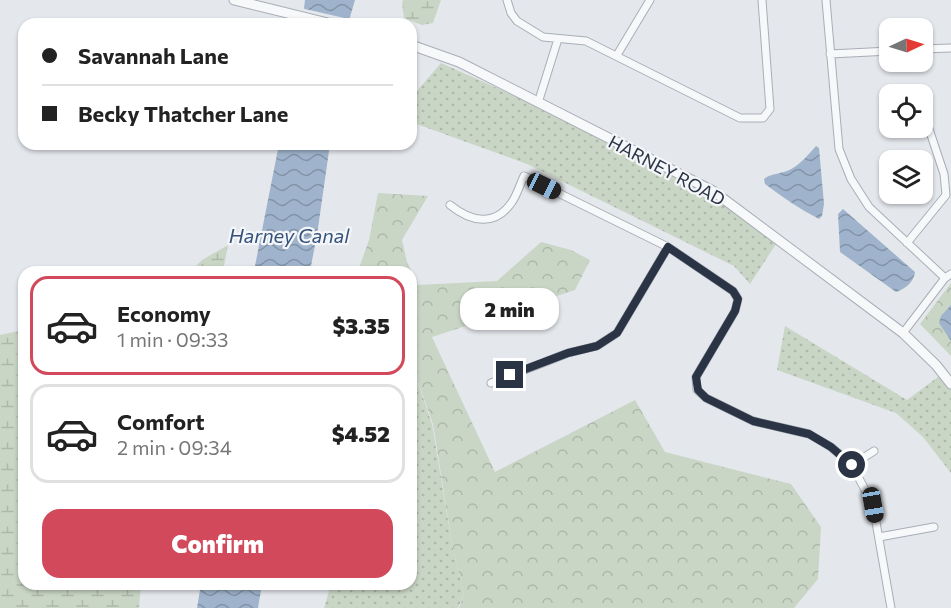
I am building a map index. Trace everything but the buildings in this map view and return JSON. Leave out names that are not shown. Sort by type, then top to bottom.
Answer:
[{"type":"street","points":[[234,0],[306,18]]},
{"type":"street","points":[[507,0],[511,13],[517,21],[543,37],[586,41],[740,118],[763,118],[770,109],[762,0]]},
{"type":"street","points":[[617,55],[650,0]]},
{"type":"street","points":[[826,0],[839,149],[851,179],[869,207],[907,243],[948,276],[903,333]]},
{"type":"street","points":[[538,103],[558,39]]},
{"type":"street","name":"HARNEY ROAD","points":[[417,47],[459,62],[713,191],[903,333],[936,365],[951,384]]},
{"type":"street","points":[[933,49],[951,48]]},
{"type":"street","points":[[830,54],[879,52]]},
{"type":"street","points":[[907,243],[946,195],[945,174],[932,138]]},
{"type":"street","points":[[450,205],[463,216],[480,220],[499,216],[513,201],[524,176],[668,247],[733,291],[738,299],[735,311],[696,377],[698,390],[706,398],[753,421],[809,434],[831,447],[852,465],[873,505],[891,608]]},
{"type":"street","points":[[491,383],[568,353],[597,346],[612,338],[668,247]]},
{"type":"street","points":[[852,465],[874,451]]},
{"type":"street","points":[[879,537],[934,527]]},
{"type":"green space","points":[[403,0],[441,0],[433,23],[422,25],[417,23],[417,18],[404,18]]},
{"type":"green space","points":[[441,63],[549,111],[697,184],[778,241],[750,284],[734,266],[527,164],[417,124],[417,91]]},
{"type":"green space","points":[[378,193],[428,196],[402,240],[409,266],[360,266],[369,240]]},
{"type":"green space","points":[[541,242],[571,250],[590,260],[575,290],[432,337],[495,472],[635,400],[665,452],[791,484],[821,527],[818,579],[794,608],[459,608],[464,594],[452,544],[433,424],[417,379],[417,283],[418,285],[497,281]]},
{"type":"green space","points":[[228,245],[224,266],[196,266]]},
{"type":"green space","points":[[951,283],[951,356],[920,324]]},
{"type":"green space","points":[[785,326],[907,400],[942,374],[951,388],[951,473],[923,437],[896,413],[777,370]]},
{"type":"green space","points":[[18,331],[18,590],[140,590],[139,608],[0,608],[0,335]]},
{"type":"green space","points":[[417,380],[432,424],[452,544],[464,594],[458,608],[324,608],[329,590],[417,590]]},
{"type":"water","points":[[305,0],[355,0],[350,18],[303,18]]},
{"type":"water","points":[[816,146],[819,148],[824,204],[822,216],[819,219],[771,189],[765,184],[764,179],[795,166]]},
{"type":"water","name":"Harney Canal","points":[[278,150],[329,150],[311,266],[255,266]]},
{"type":"water","points":[[843,209],[915,272],[913,279],[906,287],[896,292],[840,252],[838,214]]},
{"type":"water","points":[[951,305],[951,341],[939,323],[941,316]]},
{"type":"water","points":[[200,590],[261,590],[258,608],[197,608]]},
{"type":"pier","points":[[301,8],[344,18],[300,18]]},
{"type":"route","points":[[510,375],[568,353],[606,342],[617,333],[668,247],[733,291],[738,299],[735,311],[696,377],[698,390],[706,398],[753,421],[809,434],[831,447],[852,465]]}]
